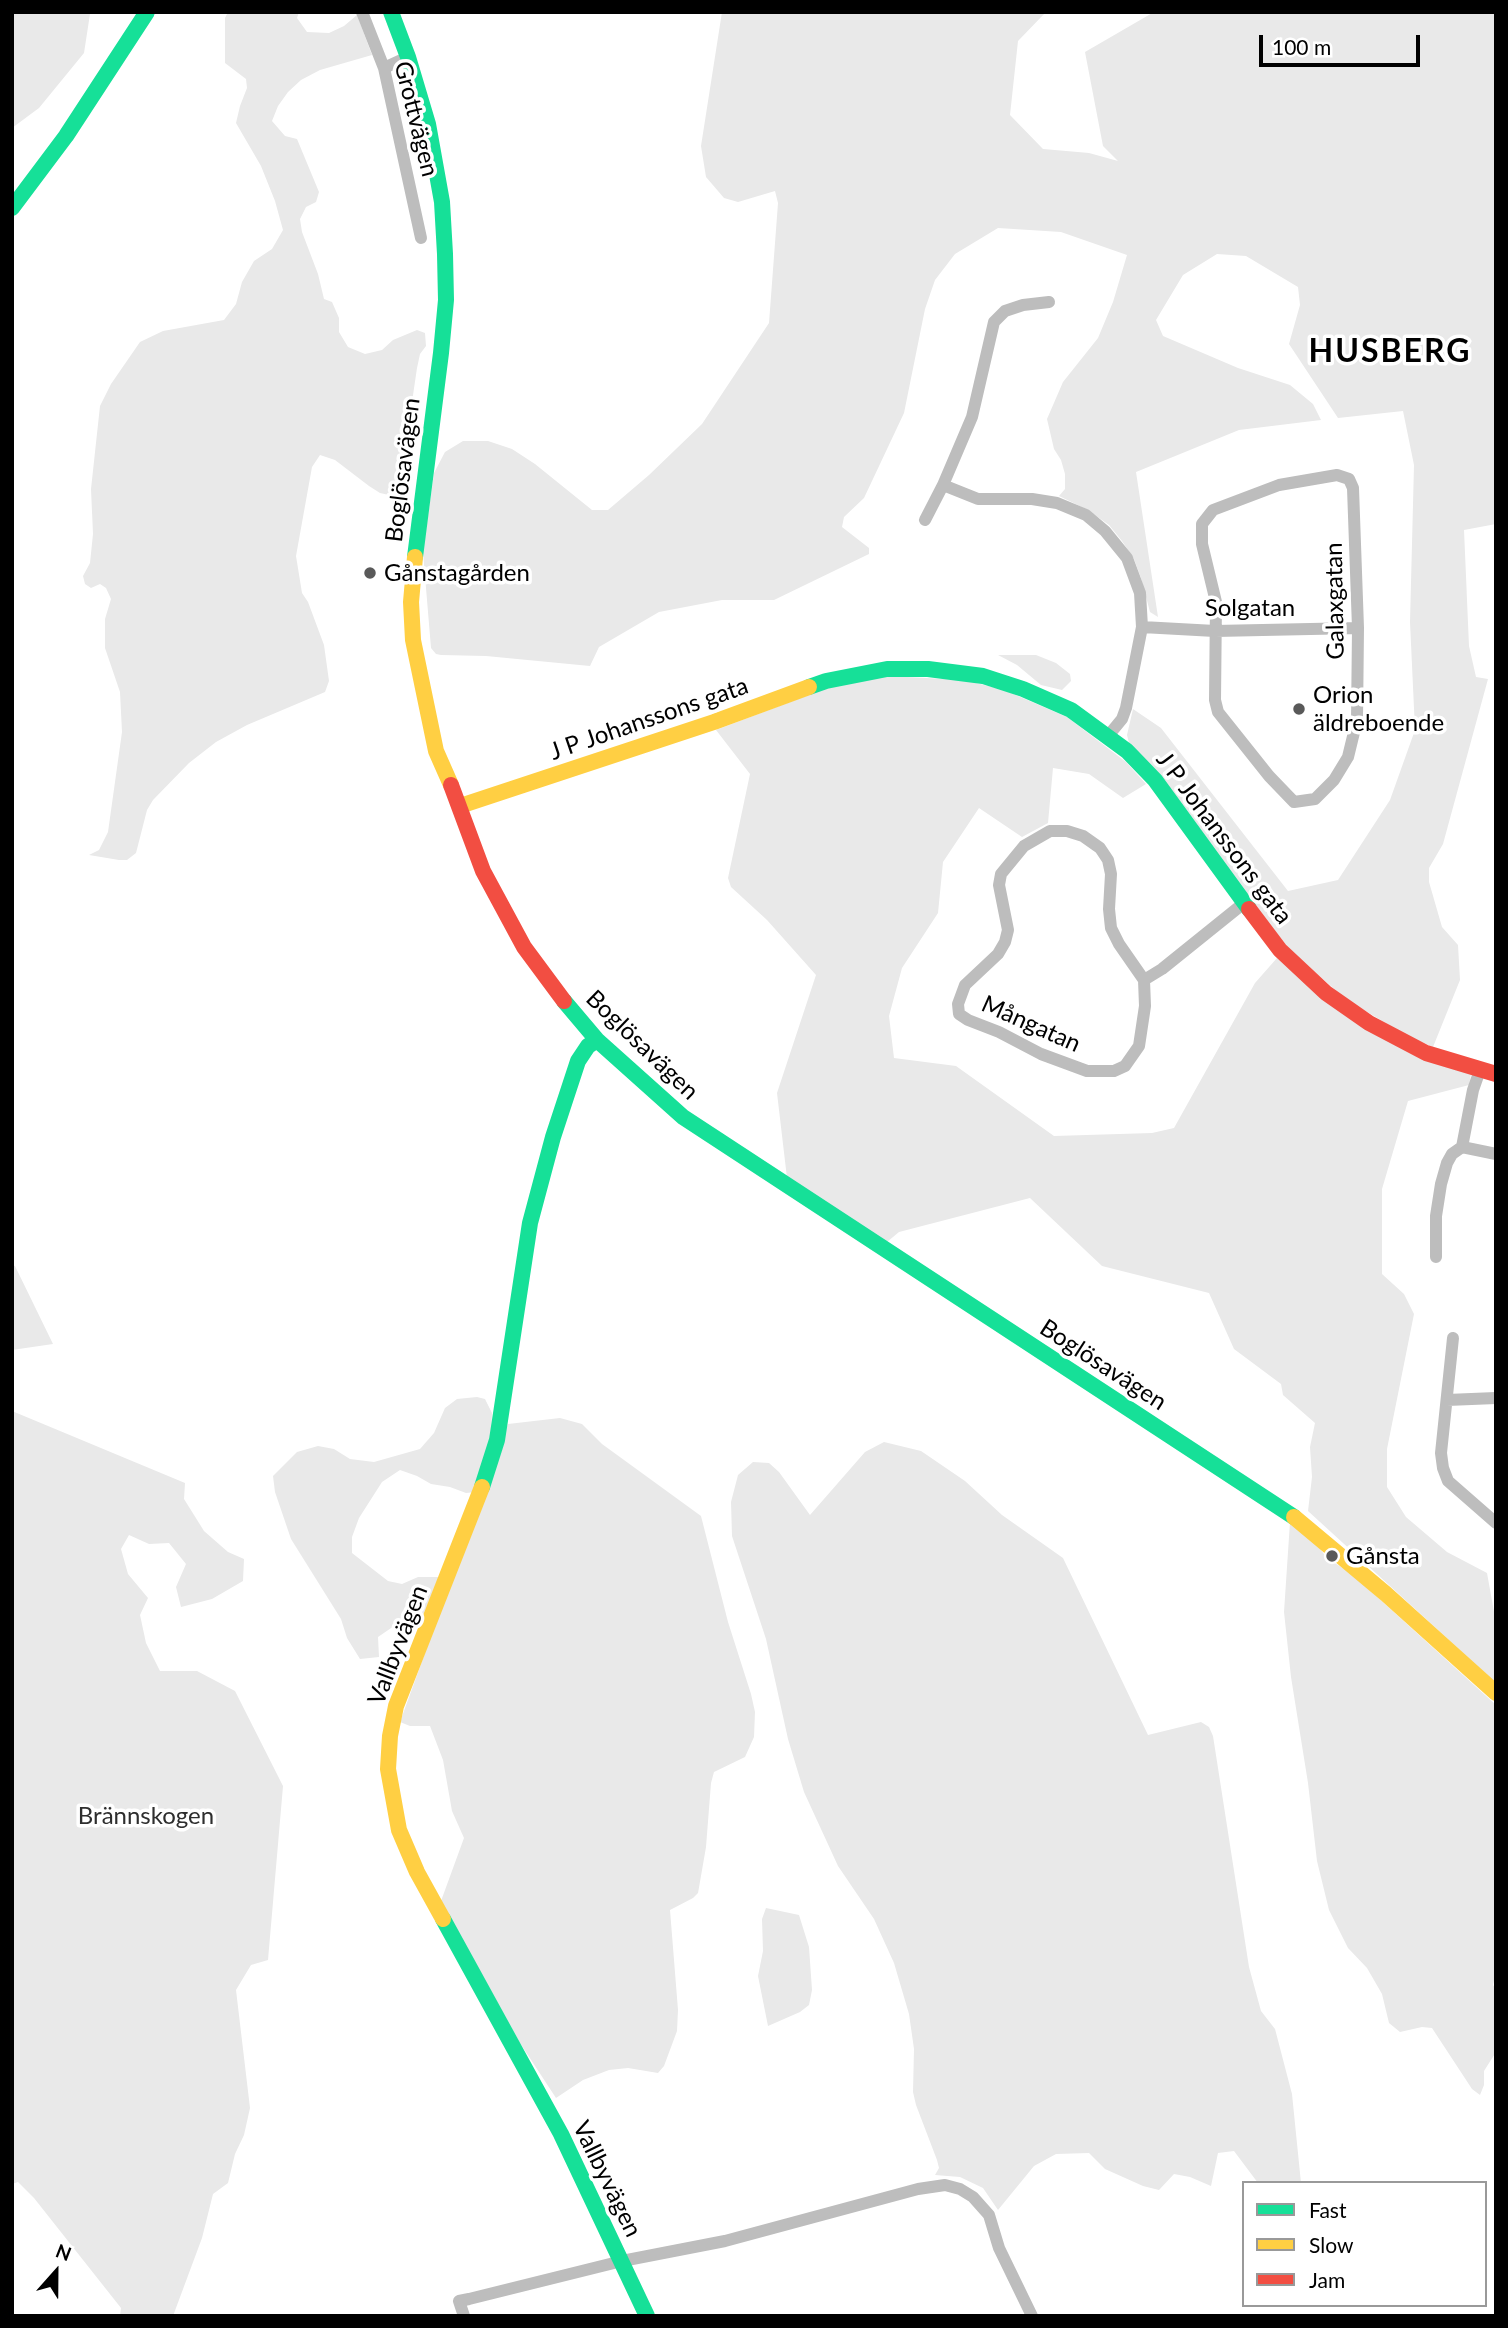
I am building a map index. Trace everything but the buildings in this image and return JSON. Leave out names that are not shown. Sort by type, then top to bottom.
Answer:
[{"type":"street","points":[[12,208],[58,148],[147,12]]},
{"type":"street","name":"Grottvägen","points":[[362,12],[383,68],[421,238]]},
{"type":"street","name":"Boglösavägen","points":[[391,12],[428,124],[442,202],[445,254],[446,300],[441,353],[416,531],[411,601],[413,639],[436,751],[460,806],[483,872],[524,947],[557,993],[597,1040],[683,1117],[1293,1516],[1386,1594],[1496,1693]]},
{"type":"street","points":[[383,68],[408,57]]},
{"type":"street","points":[[925,520],[972,417],[994,323],[1005,311],[1023,305],[1049,302]]},
{"type":"street","name":"Galaxgatan","points":[[1337,475],[1349,479],[1353,488],[1358,628],[1357,720],[1348,757],[1334,780],[1315,799],[1294,802],[1287,796],[1218,712],[1215,700],[1215,631],[1216,601],[1201,533],[1206,516],[1213,510],[1279,485],[1337,475]]},
{"type":"street","points":[[943,485],[978,499],[1032,499],[1057,503],[1086,515],[1105,531],[1127,558],[1140,593],[1142,627],[1126,708],[1122,719],[1108,736]]},
{"type":"street","name":"Solgatan","points":[[1142,627],[1215,631],[1358,628]]},
{"type":"street","name":"J P Johanssons gata","points":[[460,806],[714,722],[826,681],[887,669],[928,669],[983,676],[1048,698],[1071,710],[1108,736],[1155,780],[1280,950],[1305,975],[1344,1006],[1369,1023],[1426,1053],[1488,1072]]},
{"type":"street","name":"Mångatan","points":[[1050,831],[1067,831],[1083,836],[1100,848],[1108,860],[1111,874],[1111,928],[1144,980],[1145,1006],[1139,1046],[1125,1066],[1114,1071],[1087,1071],[1041,1054],[959,1014],[958,1004],[965,985],[998,954],[1005,942],[1007,930],[999,885],[1001,874],[1024,845],[1050,831]]},
{"type":"street","points":[[1144,980],[1162,969],[1244,903]]},
{"type":"street","name":"Vallbyvägen","points":[[597,1040],[588,1046],[578,1061],[553,1137],[530,1223],[497,1440],[474,1510],[396,1706],[390,1736],[388,1769],[399,1829],[417,1872],[561,2134],[647,2316]]},
{"type":"street","points":[[1436,1256],[1436,1216],[1441,1184],[1452,1154],[1461,1147],[1473,1090],[1488,1072]]},
{"type":"street","points":[[1461,1147],[1496,1154]]},
{"type":"street","points":[[1453,1338],[1441,1453],[1443,1468],[1448,1480],[1496,1523]]},
{"type":"street","points":[[1447,1400],[1496,1398]]},
{"type":"street","points":[[464,2316],[459,2301],[622,2261],[725,2241],[918,2189],[945,2185],[960,2189],[973,2197],[989,2215],[999,2248],[1032,2316]]},
{"type":"green space","points":[[12,12],[90,14],[84,53],[39,108],[12,128]]},
{"type":"green space","points":[[228,12],[299,12],[297,18],[307,32],[329,33],[344,26],[357,15],[372,55],[320,70],[301,80],[278,106],[272,121],[285,136],[297,139],[319,192],[316,202],[306,207],[300,219],[302,232],[324,299],[332,302],[339,318],[339,332],[348,347],[365,354],[382,350],[393,340],[417,330],[425,333],[426,346],[420,354],[417,368],[398,497],[380,493],[335,460],[320,455],[312,467],[296,556],[302,593],[324,645],[329,681],[325,692],[247,725],[216,742],[189,763],[153,800],[147,810],[136,853],[127,860],[119,860],[89,855],[99,850],[108,832],[122,732],[120,692],[105,648],[105,619],[111,599],[106,588],[100,584],[91,588],[85,584],[83,576],[90,563],[93,534],[91,489],[100,406],[111,384],[140,342],[163,331],[224,320],[236,304],[242,282],[254,261],[272,249],[283,230],[261,166],[236,123],[247,88],[246,79],[225,63],[225,18]]},
{"type":"green space","points":[[722,12],[1046,12],[1018,41],[1010,115],[1043,149],[1089,153],[1118,161],[1103,146],[1085,52],[1154,12],[1496,12],[1496,524],[1464,530],[1469,646],[1476,677],[1488,679],[1443,844],[1429,868],[1429,882],[1442,927],[1458,945],[1460,980],[1433,1047],[1397,1031],[1349,1002],[1291,951],[1130,747],[1127,735],[1133,709],[1161,728],[1288,891],[1338,880],[1390,800],[1415,730],[1410,622],[1414,465],[1403,411],[1338,418],[1289,344],[1300,305],[1298,287],[1246,256],[1217,254],[1183,275],[1156,320],[1163,336],[1238,368],[1290,385],[1313,404],[1321,420],[1239,430],[1136,472],[1158,617],[1150,612],[1134,559],[1109,525],[1088,510],[1059,496],[1065,489],[1065,474],[1054,449],[1047,419],[1063,382],[1098,338],[1113,302],[1127,255],[1061,232],[998,228],[955,254],[935,280],[925,309],[904,413],[864,498],[844,517],[842,527],[869,548],[869,554],[774,600],[722,600],[659,612],[599,647],[590,666],[486,656],[441,655],[431,648],[423,552],[434,473],[445,452],[463,441],[488,441],[512,449],[592,510],[608,510],[702,424],[769,323],[778,203],[775,191],[738,202],[724,198],[706,177],[701,146]]},
{"type":"green space","points":[[998,655],[1036,655],[1056,663],[1070,674],[1071,681],[1062,690],[1041,685],[1017,665]]},
{"type":"green space","points":[[888,676],[964,680],[1004,690],[1067,717],[1126,762],[1146,784],[1123,798],[1089,774],[1053,768],[1048,823],[1022,837],[979,808],[943,862],[938,913],[902,968],[889,1016],[894,1058],[956,1066],[1054,1136],[1152,1133],[1174,1128],[1255,983],[1277,958],[1471,1074],[1469,1085],[1408,1101],[1382,1189],[1382,1274],[1404,1294],[1414,1314],[1387,1449],[1387,1487],[1406,1517],[1447,1552],[1487,1573],[1496,1623],[1496,1683],[1308,1511],[1312,1477],[1310,1447],[1315,1423],[1283,1395],[1281,1384],[1234,1349],[1209,1293],[1102,1266],[1030,1198],[899,1232],[887,1242],[787,1178],[777,1093],[816,975],[767,920],[731,887],[728,878],[750,774],[716,730],[827,688]]},
{"type":"green space","points":[[12,1265],[15,1266],[53,1344],[12,1350]]},
{"type":"green space","points":[[457,1399],[485,1399],[492,1413],[491,1436],[476,1492],[466,1493],[431,1484],[400,1470],[382,1482],[359,1518],[352,1537],[352,1553],[388,1581],[402,1584],[418,1577],[439,1577],[421,1620],[397,1624],[378,1637],[379,1657],[360,1659],[347,1638],[341,1619],[291,1539],[275,1492],[273,1476],[297,1452],[318,1446],[334,1449],[350,1459],[374,1462],[420,1449],[434,1433],[445,1408]]},
{"type":"green space","name":"Brännskogen","points":[[12,1411],[185,1483],[184,1499],[204,1531],[228,1552],[244,1559],[243,1581],[212,1599],[181,1607],[176,1587],[186,1564],[169,1543],[149,1544],[129,1535],[121,1549],[128,1574],[148,1598],[140,1615],[146,1643],[160,1671],[197,1671],[235,1691],[283,1786],[268,1960],[251,1965],[236,1990],[250,2108],[228,2183],[213,2194],[202,2238],[173,2316],[120,2316],[121,2308],[34,2198],[18,2182],[12,2184]]},
{"type":"green space","points":[[560,1418],[582,1424],[602,1444],[701,1516],[728,1622],[755,1712],[754,1737],[745,1757],[714,1772],[698,1893],[670,1910],[678,2010],[677,2031],[664,2066],[658,2073],[628,2068],[609,2070],[583,2080],[556,2098],[520,2043],[441,1901],[464,1838],[452,1811],[443,1760],[430,1726],[410,1726],[400,1722],[508,1424]]},
{"type":"green space","points":[[884,1442],[921,1451],[965,1481],[1002,1515],[1063,1558],[1148,1735],[1201,1722],[1209,1727],[1213,1736],[1249,1967],[1261,2011],[1275,2029],[1292,2094],[1301,2181],[1256,2181],[1234,2151],[1218,2153],[1211,2186],[1174,2174],[1159,2190],[1105,2169],[1089,2153],[1056,2154],[1034,2166],[998,2210],[983,2188],[960,2177],[935,2175],[939,2168],[937,2160],[913,2092],[914,2049],[909,2014],[894,1963],[874,1919],[838,1866],[804,1792],[788,1739],[766,1639],[732,1536],[731,1502],[738,1475],[753,1462],[769,1463],[779,1472],[810,1515],[865,1452]]},
{"type":"green space","points":[[1290,1522],[1314,1541],[1327,1558],[1352,1574],[1496,1705],[1496,1972],[1493,1985],[1496,1990],[1496,2052],[1484,2071],[1484,2085],[1480,2095],[1472,2089],[1432,2028],[1422,2027],[1400,2032],[1389,2023],[1382,1994],[1367,1968],[1348,1948],[1329,1910],[1317,1861],[1284,1612]]},
{"type":"green space","points":[[766,1908],[799,1915],[809,1947],[812,1990],[809,2005],[800,2012],[768,2026],[758,1976],[763,1951],[762,1919]]},
{"type":"traffic: fast","points":[[12,208],[66,136],[147,12]]},
{"type":"traffic: fast","points":[[391,12],[428,124],[442,202],[445,254],[446,300],[441,353],[415,557]]},
{"type":"traffic: fast","points":[[809,687],[887,669],[928,669],[983,676],[1023,689],[1071,710],[1127,751],[1155,780],[1249,909]]},
{"type":"traffic: fast","points":[[564,1001],[597,1040],[683,1117],[1294,1517]]},
{"type":"traffic: fast","points":[[482,1487],[497,1440],[530,1223],[553,1137],[578,1061],[588,1046],[597,1040]]},
{"type":"traffic: fast","points":[[443,1919],[561,2134],[647,2316]]},
{"type":"traffic: slow","points":[[415,557],[411,602],[413,640],[436,751],[451,785]]},
{"type":"traffic: slow","points":[[460,806],[714,722],[809,687]]},
{"type":"traffic: slow","points":[[443,1919],[417,1872],[399,1830],[388,1769],[390,1736],[396,1706],[482,1487]]},
{"type":"traffic: slow","points":[[1294,1517],[1386,1594],[1496,1693]]},
{"type":"traffic: jam","points":[[451,785],[483,871],[524,947],[564,1001]]},
{"type":"traffic: jam","points":[[1249,909],[1280,950],[1326,993],[1369,1023],[1426,1053],[1496,1074]]},
{"type":"place","name":"Gånstagården","points":[[370,573]]},
{"type":"place","name":"Orion äldreboende","points":[[1299,709]]},
{"type":"place","name":"Gånsta","points":[[1332,1556]]},
{"type":"district","name":"HUSBERG","points":[[1390,352]]}]
